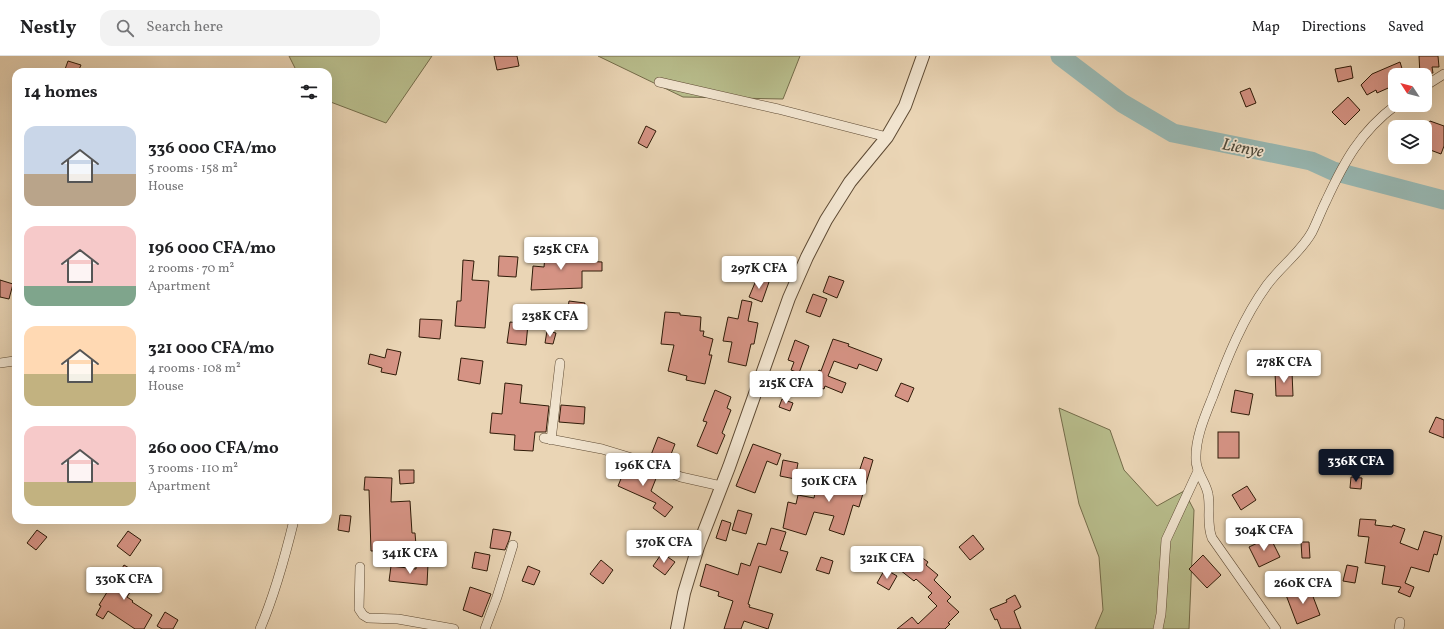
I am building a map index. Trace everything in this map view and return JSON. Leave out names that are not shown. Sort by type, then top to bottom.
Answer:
[{"type":"street","points":[[677,629],[684,593],[698,547],[729,466],[789,298],[807,257],[826,220],[850,182],[887,137],[905,106],[923,56]]},
{"type":"street","points":[[1432,82],[1444,74]]},
{"type":"street","points":[[659,82],[778,109],[887,137]]},
{"type":"street","points":[[1276,629],[1212,538],[1209,531],[1208,494],[1198,471],[1196,460],[1197,446],[1202,425],[1229,355],[1256,301],[1268,284],[1304,244],[1312,231],[1349,155],[1368,128],[1388,111]]},
{"type":"street","points":[[0,363],[12,360]]},
{"type":"street","points":[[560,363],[547,439],[602,449],[634,458],[681,477],[721,486]]},
{"type":"street","points":[[1158,629],[1161,614],[1166,540],[1198,471]]},
{"type":"street","points":[[260,629],[270,605],[282,568],[293,524]]},
{"type":"street","points":[[485,629],[497,597],[513,545]]},
{"type":"street","points":[[360,567],[359,609],[363,615],[368,618],[398,619],[454,629]]},
{"type":"green space","points":[[289,56],[432,56],[386,123],[332,103],[332,68],[295,68]]},
{"type":"green space","points":[[598,56],[800,56],[783,99],[683,97]]},
{"type":"green space","points":[[1059,408],[1110,430],[1124,470],[1157,506],[1184,491],[1194,510],[1189,629],[1095,629],[1103,610],[1099,557],[1079,504]]},
{"type":"building","points":[[494,56],[517,56],[519,66],[497,70]]},
{"type":"building","points":[[1419,56],[1438,56],[1439,67],[1432,67],[1433,73],[1432,68],[1420,68]]},
{"type":"building","points":[[68,61],[81,65],[80,68],[65,68]]},
{"type":"building","points":[[1400,62],[1402,68],[1388,68],[1388,88],[1377,93],[1376,90],[1367,95],[1361,85],[1372,74]]},
{"type":"building","points":[[1351,66],[1353,78],[1338,82],[1335,69]]},
{"type":"building","points":[[1250,88],[1256,103],[1246,107],[1240,92]]},
{"type":"building","points":[[1348,97],[1360,110],[1345,125],[1332,112]]},
{"type":"building","points":[[1432,122],[1444,126],[1444,146],[1441,154],[1432,151]]},
{"type":"building","points":[[646,126],[656,131],[647,148],[638,143]]},
{"type":"building","points":[[546,245],[565,246],[563,261],[583,254],[585,261],[602,262],[602,271],[582,271],[582,288],[531,290],[533,266],[544,267]]},
{"type":"building","points":[[499,256],[518,257],[516,277],[498,276]]},
{"type":"building","points":[[463,260],[474,261],[472,280],[489,281],[485,328],[455,326],[457,301],[461,301]]},
{"type":"building","points":[[829,276],[844,281],[837,298],[823,292]]},
{"type":"building","points":[[757,278],[769,282],[762,302],[749,297]]},
{"type":"building","points":[[0,280],[12,284],[9,299],[0,297]]},
{"type":"building","points":[[813,294],[827,299],[820,317],[806,312]]},
{"type":"building","points":[[742,300],[752,302],[748,321],[758,323],[754,344],[751,344],[746,366],[728,362],[732,342],[723,341],[728,317],[738,319]]},
{"type":"building","points":[[569,301],[585,303],[582,318],[567,316]]},
{"type":"building","points":[[665,312],[701,317],[700,331],[704,331],[703,336],[713,339],[709,355],[712,355],[705,384],[686,380],[687,376],[668,371],[674,345],[661,344]]},
{"type":"building","points":[[420,319],[442,320],[440,339],[419,337]]},
{"type":"building","points":[[510,322],[528,324],[526,345],[507,343]]},
{"type":"building","points":[[547,331],[556,333],[553,344],[545,343]]},
{"type":"building","points":[[833,339],[849,344],[848,346],[882,359],[877,371],[859,364],[857,369],[834,361],[828,376],[846,383],[842,393],[825,386],[824,389],[813,385],[819,370],[821,371]]},
{"type":"building","points":[[795,340],[809,346],[799,373],[791,370],[794,362],[788,360]]},
{"type":"building","points":[[387,349],[401,352],[396,375],[381,372],[382,368],[368,364],[370,354],[385,358]]},
{"type":"building","points":[[461,358],[483,361],[480,384],[458,380]]},
{"type":"building","points":[[1275,372],[1292,372],[1293,396],[1276,396]]},
{"type":"building","points":[[505,383],[522,385],[520,403],[549,406],[546,432],[535,432],[533,451],[514,450],[515,435],[490,433],[492,413],[502,414]]},
{"type":"building","points":[[901,383],[914,388],[908,402],[895,396]]},
{"type":"building","points":[[715,390],[731,397],[727,408],[731,410],[722,433],[725,435],[717,454],[697,446],[707,422],[703,421]]},
{"type":"building","points":[[1235,390],[1253,394],[1249,415],[1231,412]]},
{"type":"building","points":[[782,399],[793,403],[790,411],[779,407]]},
{"type":"building","points":[[561,405],[585,407],[584,424],[559,422]]},
{"type":"building","points":[[1436,417],[1444,420],[1444,438],[1429,432]]},
{"type":"building","points":[[1218,432],[1239,432],[1239,458],[1218,458]]},
{"type":"building","points":[[658,437],[675,444],[668,462],[651,455]]},
{"type":"building","points":[[753,444],[781,454],[777,465],[767,461],[755,493],[736,486]]},
{"type":"building","points":[[864,457],[873,460],[859,507],[853,505],[844,535],[829,530],[834,516],[814,512],[806,535],[783,528],[788,502],[796,504],[798,495],[814,498],[818,477],[850,484],[851,479],[856,481]]},
{"type":"building","points":[[783,460],[798,463],[795,479],[780,476]]},
{"type":"building","points":[[627,464],[657,476],[651,491],[673,507],[665,517],[653,508],[656,503],[618,486]]},
{"type":"building","points":[[399,470],[414,470],[414,483],[400,484]]},
{"type":"building","points":[[365,477],[392,478],[391,502],[410,501],[412,533],[415,533],[416,545],[404,546],[404,550],[371,551],[369,490],[364,490]]},
{"type":"building","points":[[1351,477],[1362,478],[1361,489],[1350,488]]},
{"type":"building","points":[[1247,486],[1256,500],[1241,510],[1232,495]]},
{"type":"building","points":[[738,510],[752,514],[746,534],[732,530]]},
{"type":"building","points":[[340,515],[351,516],[349,532],[338,530]]},
{"type":"building","points":[[1360,519],[1376,520],[1375,525],[1392,527],[1393,525],[1405,529],[1400,543],[1418,550],[1424,531],[1442,536],[1437,555],[1434,554],[1429,572],[1411,567],[1405,583],[1414,587],[1410,597],[1398,592],[1401,587],[1382,584],[1385,566],[1365,563],[1369,537],[1358,536]]},
{"type":"building","points":[[722,520],[731,523],[726,541],[716,538]]},
{"type":"building","points":[[771,528],[786,532],[780,550],[788,552],[781,573],[759,566],[748,604],[750,605],[749,607],[773,614],[768,629],[744,621],[741,629],[724,629],[733,601],[718,596],[719,592],[700,586],[706,564],[738,575],[741,563],[750,566],[758,543],[766,545]]},
{"type":"building","points":[[493,529],[511,532],[505,550],[490,548]]},
{"type":"building","points":[[37,530],[47,537],[36,550],[27,543]]},
{"type":"building","points":[[128,531],[141,540],[130,556],[117,546]]},
{"type":"building","points":[[973,535],[984,549],[970,560],[959,547]]},
{"type":"building","points":[[1270,537],[1280,557],[1259,567],[1249,547]]},
{"type":"building","points":[[1301,542],[1309,542],[1310,558],[1302,558]]},
{"type":"building","points":[[913,551],[928,562],[926,565],[938,575],[934,580],[951,597],[947,601],[959,612],[948,623],[950,624],[945,629],[897,629],[912,617],[918,624],[937,606],[928,597],[932,593],[916,579],[914,581],[900,570]]},
{"type":"building","points":[[475,552],[490,555],[487,571],[472,568]]},
{"type":"building","points":[[662,553],[675,562],[665,575],[653,566]]},
{"type":"building","points":[[1203,555],[1221,575],[1207,588],[1189,569]]},
{"type":"building","points":[[821,557],[833,561],[829,574],[816,570]]},
{"type":"building","points":[[601,560],[613,570],[603,584],[590,574]]},
{"type":"building","points":[[416,564],[428,564],[427,585],[389,581],[391,566],[416,569]]},
{"type":"building","points":[[124,565],[141,575],[127,597],[152,615],[144,629],[135,629],[108,611],[103,619],[96,615],[101,606],[99,605]]},
{"type":"building","points":[[1347,565],[1358,567],[1355,583],[1343,581]]},
{"type":"building","points":[[528,566],[540,571],[534,585],[522,581]]},
{"type":"building","points":[[885,569],[897,576],[889,590],[877,583]]},
{"type":"building","points":[[1309,586],[1320,615],[1297,624],[1286,595]]},
{"type":"building","points":[[470,587],[491,594],[482,617],[463,610]]},
{"type":"building","points":[[1015,595],[1021,607],[1014,611],[1021,629],[1001,629],[997,619],[995,620],[990,609],[1007,602],[1006,600]]},
{"type":"building","points":[[165,612],[178,620],[173,629],[162,629],[157,626]]},
{"type":"waterway","name":"Lienye","points":[[1060,56],[1122,103],[1173,133],[1311,161],[1333,171],[1444,200]]}]
